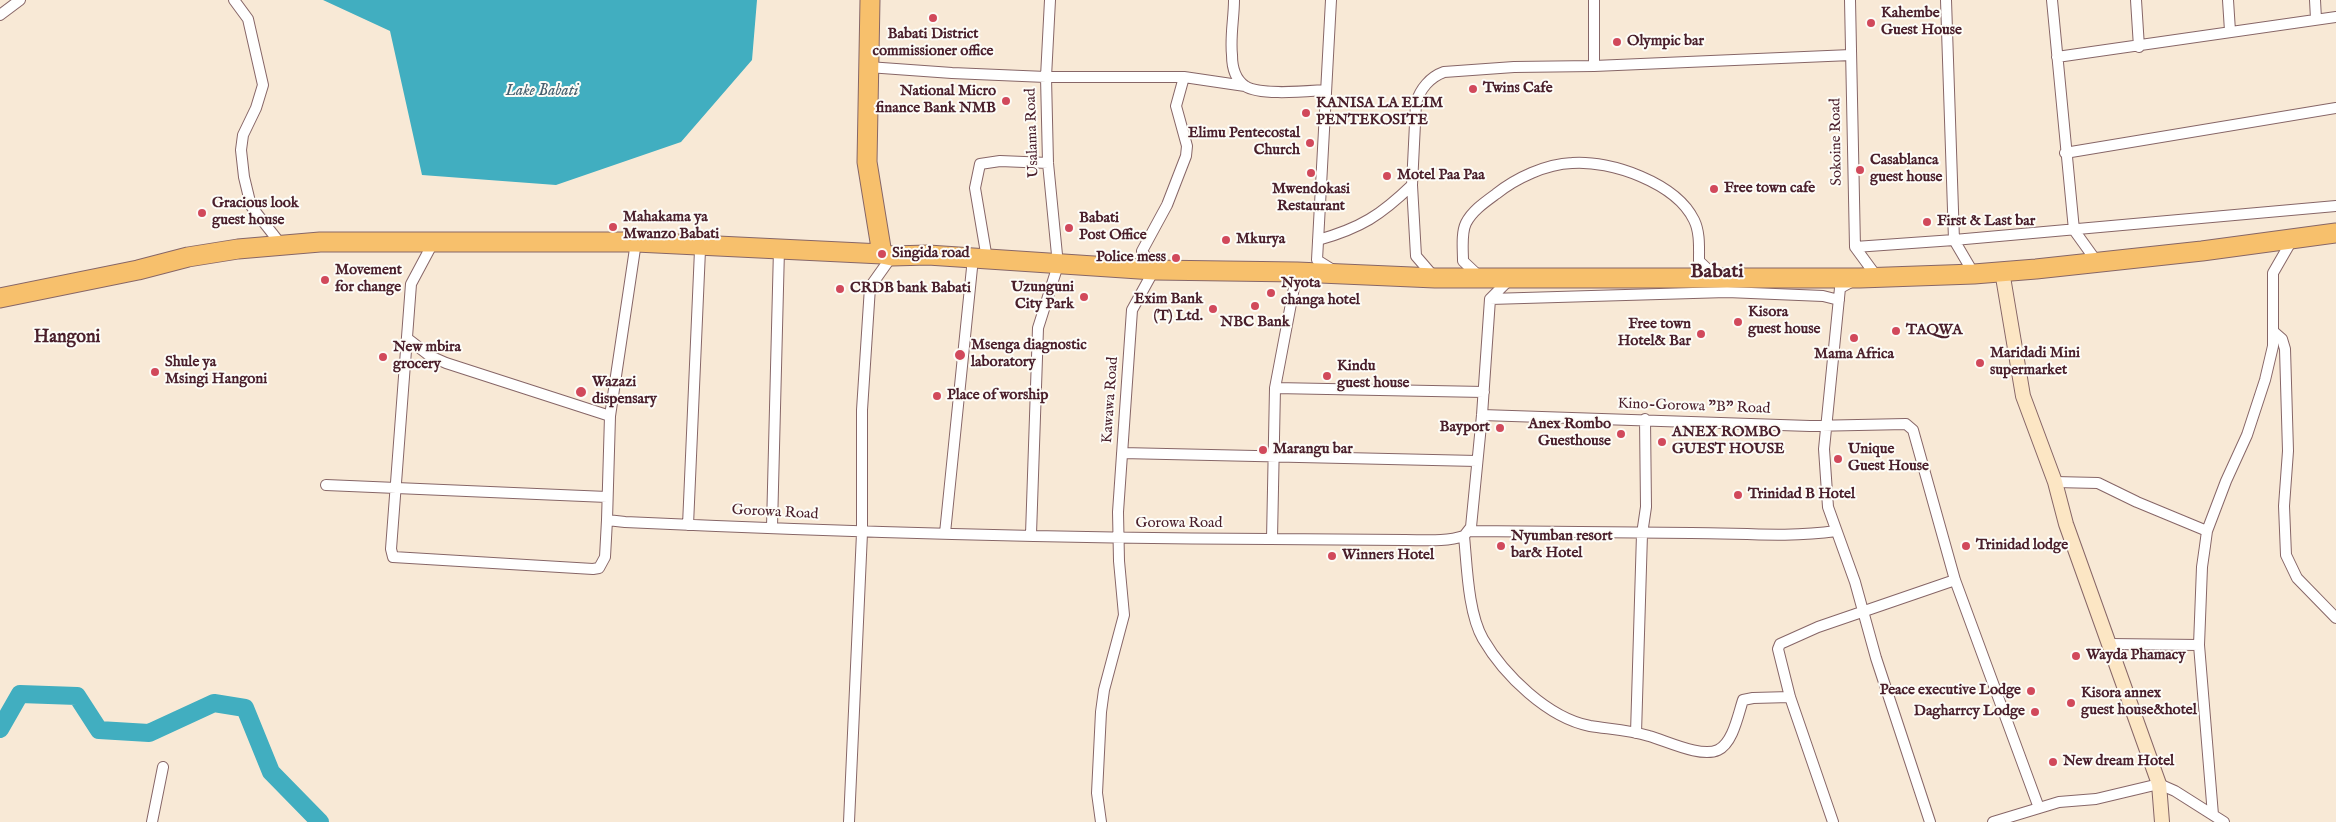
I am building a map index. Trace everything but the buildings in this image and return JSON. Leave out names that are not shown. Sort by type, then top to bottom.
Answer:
[{"type":"highway","points":[[870,0],[867,162],[887,255]]},
{"type":"highway","points":[[867,162],[888,239],[928,255]]},
{"type":"highway","points":[[0,298],[138,270],[188,257],[238,249],[283,247],[320,242],[636,242],[887,255],[928,255],[1154,270],[1298,272],[1435,278],[1722,285],[1745,278],[1974,274],[2097,262],[2336,234]]},
{"type":"street","points":[[0,15],[20,0]]},
{"type":"street","points":[[234,0],[248,19],[263,85],[256,108],[244,135],[241,150],[244,178],[251,206],[283,247]]},
{"type":"street","name":"Usalama Road","points":[[1050,0],[1046,76],[1048,163],[1058,264]]},
{"type":"street","points":[[1234,0],[1231,42],[1232,65],[1237,77],[1246,86]]},
{"type":"street","points":[[1331,0],[1317,260],[1338,274]]},
{"type":"street","points":[[1594,0],[1594,66]]},
{"type":"street","name":"Sokoine Road","points":[[1850,0],[1855,247]]},
{"type":"street","points":[[1946,0],[1954,240],[1974,274]]},
{"type":"street","points":[[2052,0],[2065,153],[2074,230],[2097,262]]},
{"type":"street","points":[[2136,0],[2139,46]]},
{"type":"street","points":[[2228,0],[2230,32]]},
{"type":"street","points":[[2315,0],[2316,19]]},
{"type":"street","points":[[2058,57],[2336,16]]},
{"type":"street","points":[[1435,278],[1416,256],[1412,185],[1416,103],[1419,93],[1434,76],[1444,72],[1514,67],[1594,66],[1851,55]]},
{"type":"street","points":[[868,67],[952,73],[1046,76],[1184,77],[1280,92],[1326,90]]},
{"type":"street","points":[[1154,270],[1142,251],[1181,175],[1186,156],[1187,146],[1176,106],[1184,77]]},
{"type":"street","points":[[2065,153],[2336,108]]},
{"type":"street","points":[[946,533],[980,258],[975,188],[978,167],[980,164],[988,162],[1048,163]]},
{"type":"street","points":[[1482,279],[1463,261],[1465,224],[1474,213],[1504,188],[1538,171],[1570,163],[1590,163],[1612,167],[1660,186],[1676,198],[1689,211],[1697,226],[1699,261],[1722,285]]},
{"type":"street","points":[[1318,240],[1344,232],[1368,221],[1393,203],[1412,185]]},
{"type":"street","points":[[1930,822],[1862,613],[1855,582],[1828,507],[1824,467],[1826,426],[1840,288],[1868,277],[1855,247],[2074,230],[2336,206]]},
{"type":"street","points":[[2219,820],[2199,645],[2202,567],[2207,531],[2260,397],[2274,346],[2273,273],[2292,240]]},
{"type":"street","points":[[434,241],[411,284],[391,549],[395,559],[593,569],[599,568],[605,557],[608,520],[610,416],[636,242]]},
{"type":"street","points":[[688,525],[700,250],[719,245]]},
{"type":"street","points":[[772,527],[779,249]]},
{"type":"street","points":[[849,822],[862,533],[862,410],[870,287],[887,255]]},
{"type":"street","points":[[1032,534],[1038,328],[1058,264]]},
{"type":"street","name":"Kawawa Road","points":[[1101,822],[1097,793],[1101,712],[1104,690],[1124,616],[1118,539],[1132,310],[1154,270]]},
{"type":"street","points":[[2002,271],[2023,396],[2055,482],[2066,524],[2159,784],[2162,822]]},
{"type":"street","points":[[1272,539],[1275,388],[1298,272]]},
{"type":"street","points":[[1510,279],[1490,299],[1482,415],[1466,533],[1477,625],[1483,639],[1507,669],[1551,712],[1588,726],[1636,733],[1707,754],[1719,750],[1727,744],[1743,700],[1790,697]]},
{"type":"street","points":[[1490,299],[1722,285],[1823,296],[1839,300]]},
{"type":"street","points":[[2274,332],[2282,339],[2285,349],[2288,451],[2284,506],[2286,555],[2297,578],[2336,618]]},
{"type":"street","points":[[408,339],[430,356],[480,376],[531,389],[610,416]]},
{"type":"street","points":[[1275,388],[1484,392]]},
{"type":"street","name":"Kino-Gorowa \"B\" Road","points":[[1482,415],[1826,426],[1906,424],[1913,430],[1955,580]]},
{"type":"street","points":[[1636,733],[1642,534],[1646,507],[1645,419]]},
{"type":"street","points":[[1122,453],[1477,461]]},
{"type":"street","points":[[2055,482],[2098,483],[2137,502],[2207,531]]},
{"type":"street","points":[[326,485],[607,497]]},
{"type":"street","name":"Gorowa Road","points":[[608,520],[862,533],[1032,534],[1118,539],[1420,540],[1449,539],[1466,533],[1790,536],[1836,531]]},
{"type":"street","points":[[1833,822],[1790,697],[1778,649],[1780,644],[1818,627],[1955,580],[2039,808]]},
{"type":"street","points":[[2109,644],[2199,645]]},
{"type":"street","points":[[152,822],[163,767]]},
{"type":"street","points":[[1993,822],[2066,801],[2096,799],[2159,784],[2175,791],[2219,820]]},
{"type":"water","name":"Lake Babati","points":[[323,0],[757,0],[752,60],[681,142],[556,185],[422,175],[390,31]]},
{"type":"waterway","points":[[0,729],[20,694],[77,696],[99,730],[149,733],[214,703],[245,708],[271,772],[320,822]]},
{"type":"place","name":"Babati District commissioner office","points":[[933,18]]},
{"type":"place","name":"Kahembe Guest House","points":[[1871,23]]},
{"type":"place","name":"Olympic bar","points":[[1617,42]]},
{"type":"place","name":"Twins Cafe","points":[[1473,89]]},
{"type":"place","name":"National Micro finance Bank NMB","points":[[1006,101]]},
{"type":"place","name":"KANISA LA ELIM PENTEKOSITE","points":[[1306,113]]},
{"type":"place","name":"Elimu Pentecostal Church","points":[[1310,143]]},
{"type":"place","name":"Casablanca guest house","points":[[1860,170]]},
{"type":"place","name":"Mwendokasi Restaurant","points":[[1311,173]]},
{"type":"place","name":"Motel Paa Paa","points":[[1387,176]]},
{"type":"place","name":"Free town cafe","points":[[1714,189]]},
{"type":"place","name":"Gracious look guest house","points":[[202,213]]},
{"type":"place","name":"First & Last bar","points":[[1927,222]]},
{"type":"place","name":"Mahakama ya Mwanzo Babati","points":[[613,227]]},
{"type":"place","name":"Babati Post Office","points":[[1069,228]]},
{"type":"place","name":"Mkurya","points":[[1226,240]]},
{"type":"place","name":"Singida road","points":[[882,254]]},
{"type":"place","name":"Police mess","points":[[1176,258]]},
{"type":"place","name":"Movement for change","points":[[325,280]]},
{"type":"place","name":"CRDB bank Babati","points":[[840,289]]},
{"type":"place","name":"Nyota changa hotel","points":[[1271,293]]},
{"type":"place","name":"Uzunguni City Park","points":[[1084,297]]},
{"type":"place","name":"NBC Bank","points":[[1255,306]]},
{"type":"place","name":"Exim Bank (T) Ltd.","points":[[1213,309]]},
{"type":"place","name":"Kisora guest house","points":[[1738,322]]},
{"type":"place","name":"TAQWA","points":[[1896,331]]},
{"type":"place","name":"Free town Hotel& Bar","points":[[1701,334]]},
{"type":"place","name":"Mama Africa","points":[[1854,338]]},
{"type":"place","name":"Msenga diagnostic laboratory","points":[[960,355]]},
{"type":"place","name":"New mbira grocery","points":[[383,357]]},
{"type":"place","name":"Maridadi Mini supermarket","points":[[1980,363]]},
{"type":"place","name":"Shule ya Msingi Hangoni","points":[[155,372]]},
{"type":"place","name":"Kindu guest house","points":[[1327,376]]},
{"type":"place","name":"Wazazi dispensary","points":[[581,392]]},
{"type":"place","name":"Place of worship","points":[[937,396]]},
{"type":"place","name":"Bayport","points":[[1500,428]]},
{"type":"place","name":"Anex Rombo Guesthouse","points":[[1621,434]]},
{"type":"place","name":"ANEX ROMBO GUEST HOUSE","points":[[1662,442]]},
{"type":"place","name":"Marangu bar","points":[[1263,450]]},
{"type":"place","name":"Unique Guest House","points":[[1838,459]]},
{"type":"place","name":"Trinidad B Hotel","points":[[1738,495]]},
{"type":"place","name":"Nyumban resort bar& Hotel","points":[[1501,546]]},
{"type":"place","name":"Trinidad lodge","points":[[1966,546]]},
{"type":"place","name":"Winners Hotel","points":[[1332,556]]},
{"type":"place","name":"Wayda Phamacy","points":[[2076,656]]},
{"type":"place","name":"Peace executive Lodge","points":[[2031,691]]},
{"type":"place","name":"Kisora annex guest house&hotel","points":[[2071,703]]},
{"type":"place","name":"Dagharrcy Lodge","points":[[2035,712]]},
{"type":"place","name":"New dream Hotel","points":[[2053,762]]},
{"type":"district","name":"Babati","points":[[1717,273]]},
{"type":"district","name":"Hangoni","points":[[67,338]]}]
